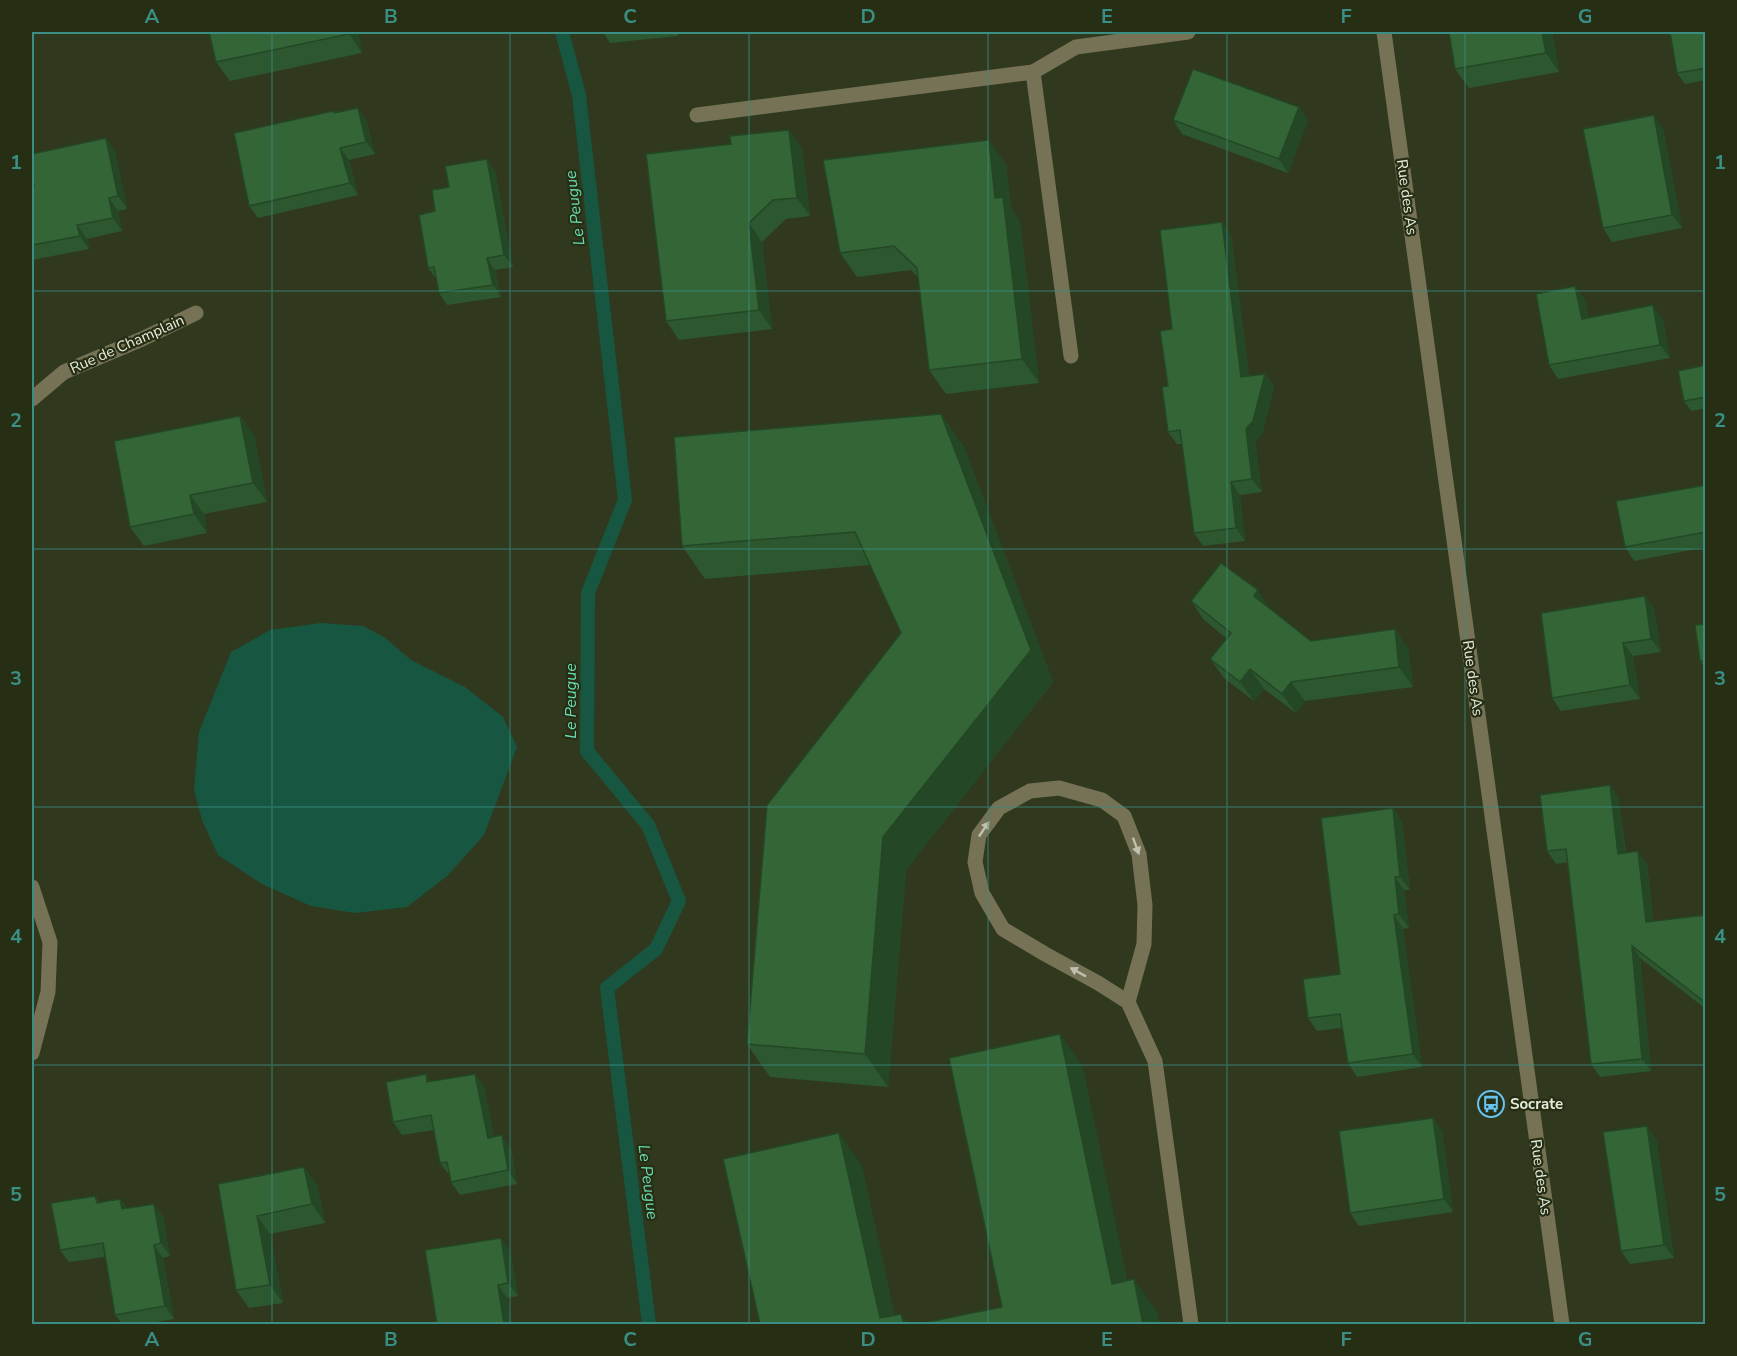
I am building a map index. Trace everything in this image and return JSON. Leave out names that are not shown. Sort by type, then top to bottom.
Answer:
[{"type":"street","points":[[697,115],[1033,72],[1076,46],[1188,32]]},
{"type":"street","name":"Rue des As","points":[[1384,32],[1562,1324]]},
{"type":"street","points":[[1033,72],[1071,356]]},
{"type":"street","name":"Rue de Champlain","points":[[32,399],[64,372],[196,314]]},
{"type":"street","points":[[1128,1002],[1144,944],[1145,905],[1139,854],[1124,816],[1102,800],[1059,788],[1030,791],[999,808],[978,835],[975,862],[982,893],[1003,929],[1128,1002],[1155,1061],[1191,1324]]},
{"type":"street","points":[[32,887],[50,942],[48,992],[32,1053]]},
{"type":"shaded area","points":[[321,623],[363,626],[384,637],[411,660],[465,687],[503,717],[517,747],[484,835],[447,876],[407,907],[355,913],[311,906],[262,884],[218,855],[202,820],[194,790],[199,732],[231,652],[270,630]]},
{"type":"building","points":[[209,32],[349,32],[349,34],[216,62]]},
{"type":"building","points":[[1449,32],[1542,32],[1546,53],[1455,69]]},
{"type":"building","points":[[1670,32],[1706,32],[1706,68],[1677,73]]},
{"type":"building","points":[[1193,69],[1299,107],[1279,159],[1173,120]]},
{"type":"building","points":[[358,108],[366,142],[340,148],[350,183],[249,206],[234,133],[333,111],[334,113]]},
{"type":"building","points":[[1654,115],[1672,215],[1603,228],[1583,129]]},
{"type":"building","points":[[789,130],[797,198],[773,200],[749,223],[759,310],[666,321],[646,154],[731,144],[730,136]]},
{"type":"building","points":[[106,138],[118,196],[109,198],[113,218],[77,225],[80,236],[32,245],[32,187],[34,186],[32,154]]},
{"type":"building","points":[[989,140],[995,198],[1003,197],[1022,359],[929,370],[917,268],[894,246],[840,253],[823,160]]},
{"type":"building","points":[[487,159],[504,255],[487,258],[493,285],[439,293],[434,267],[428,268],[419,215],[435,211],[432,190],[449,187],[445,166]]},
{"type":"building","points":[[1222,222],[1241,377],[1265,374],[1253,421],[1246,429],[1252,479],[1231,482],[1236,528],[1194,533],[1180,430],[1168,432],[1162,387],[1168,386],[1160,331],[1172,329],[1160,230]]},
{"type":"building","points":[[1575,286],[1582,319],[1653,305],[1660,345],[1549,365],[1536,294]]},
{"type":"building","points":[[1706,365],[1706,397],[1684,401],[1678,371]]},
{"type":"building","points":[[941,414],[1031,650],[883,837],[865,1054],[747,1044],[767,805],[901,633],[855,532],[682,546],[674,437]]},
{"type":"building","points":[[240,416],[253,483],[190,495],[194,514],[130,527],[114,441]]},
{"type":"building","points":[[1706,485],[1706,532],[1625,547],[1616,501]]},
{"type":"building","points":[[1221,563],[1258,590],[1254,596],[1311,641],[1395,629],[1399,667],[1291,682],[1282,694],[1250,669],[1240,682],[1210,659],[1231,633],[1191,601]]},
{"type":"building","points":[[1645,596],[1651,639],[1623,643],[1630,685],[1552,698],[1541,613]]},
{"type":"building","points":[[1706,624],[1706,660],[1700,661],[1695,625]]},
{"type":"building","points":[[1610,785],[1618,854],[1638,851],[1646,922],[1706,915],[1706,1003],[1632,946],[1642,1059],[1591,1064],[1566,849],[1547,851],[1540,795]]},
{"type":"building","points":[[1393,808],[1400,877],[1395,877],[1399,914],[1394,915],[1413,1054],[1348,1063],[1340,1014],[1308,1018],[1303,979],[1340,974],[1321,818]]},
{"type":"building","points":[[1060,1034],[1112,1284],[1134,1279],[1143,1324],[918,1324],[1002,1307],[949,1058]]},
{"type":"building","points":[[426,1074],[427,1082],[475,1074],[488,1138],[502,1135],[508,1170],[451,1182],[447,1162],[440,1163],[431,1115],[393,1122],[386,1082]]},
{"type":"building","points":[[1433,1118],[1444,1199],[1350,1213],[1339,1131]]},
{"type":"building","points":[[1647,1126],[1664,1245],[1621,1251],[1603,1132]]},
{"type":"building","points":[[839,1133],[880,1318],[901,1314],[904,1324],[760,1324],[723,1159]]},
{"type":"building","points":[[304,1167],[312,1204],[257,1216],[270,1285],[236,1290],[218,1184]]},
{"type":"building","points":[[95,1196],[97,1203],[120,1199],[122,1209],[154,1204],[161,1243],[154,1245],[165,1306],[115,1315],[103,1243],[60,1250],[51,1203]]},
{"type":"building","points":[[501,1238],[508,1283],[498,1285],[504,1324],[437,1324],[425,1250]]},
{"type":"waterway","name":"Le Peugue","points":[[562,32],[579,95],[625,500],[588,593],[587,751],[648,825],[679,901],[656,949],[607,988],[649,1324]]},
{"type":"place","name":"Socrate","points":[[1491,1104]]}]
